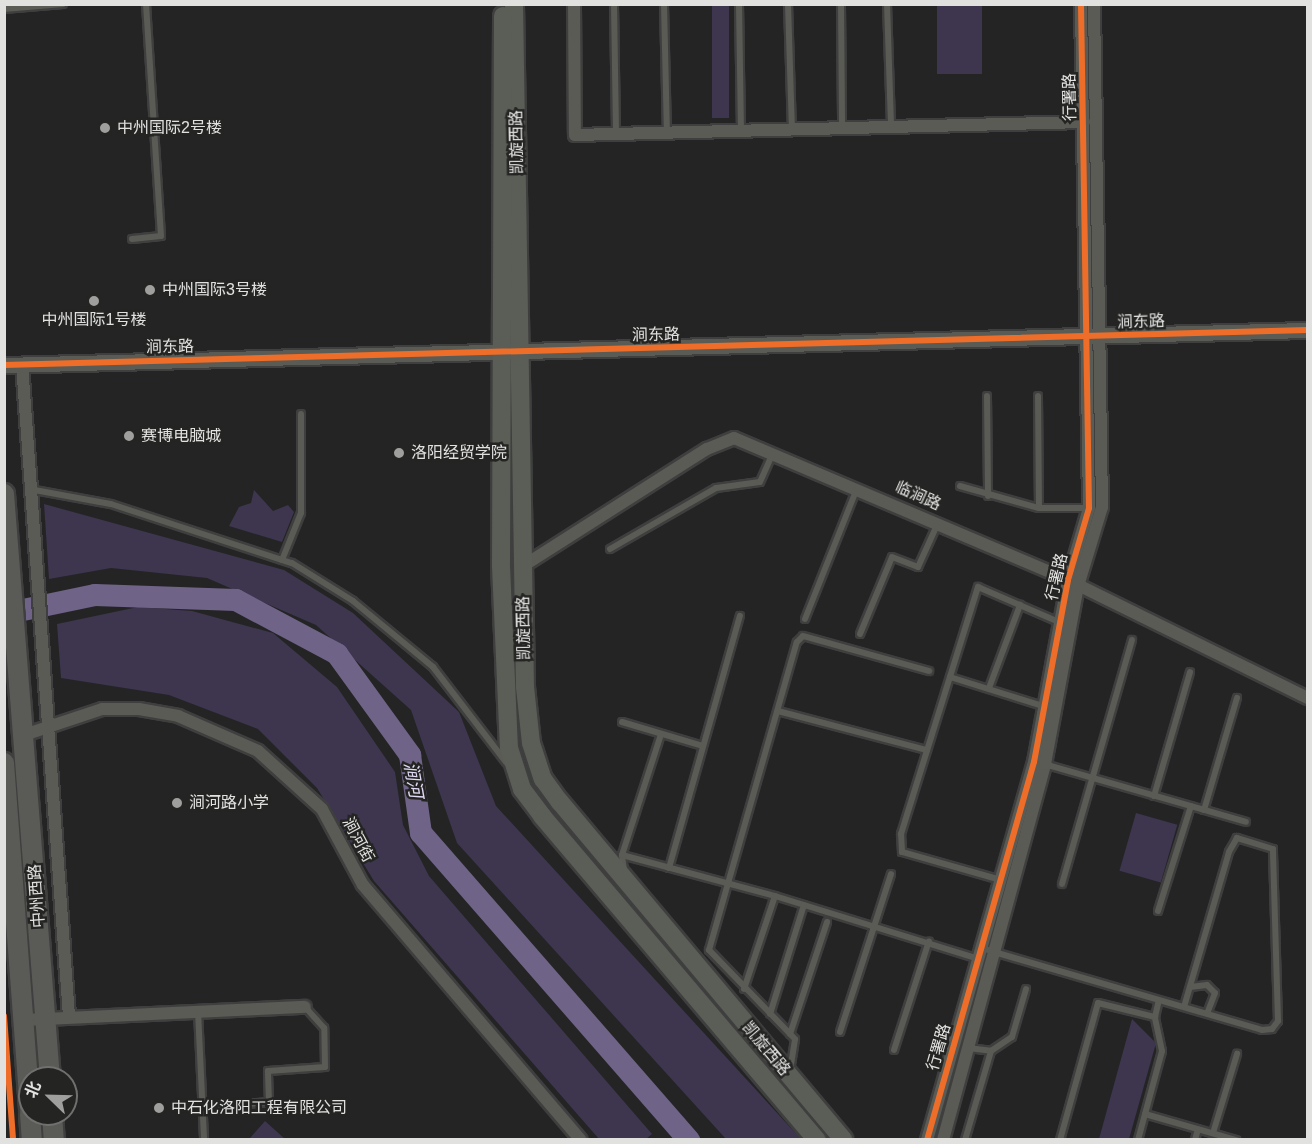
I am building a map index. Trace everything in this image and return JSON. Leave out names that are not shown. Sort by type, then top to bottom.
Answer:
[{"type":"main road","name":"凯旋西路","points":[[503,4],[500,356],[502,688],[509,748],[522,789],[817,1140]]},
{"type":"main road","name":"凯旋西路","points":[[514,4],[524,566],[531,743],[543,778],[625,880],[844,1140]]},
{"type":"main road","name":"中州西路","points":[[5,503],[49,1066]]},
{"type":"main road","name":"中州西路","points":[[4,764],[28,1066]]},
{"type":"street","points":[[574,4],[575,135],[1084,122]]},
{"type":"street","name":"行署路","points":[[943,1140],[968,1048],[1001,880],[1039,763],[1046,706],[1061,623],[1073,583],[1102,507],[1084,122],[1081,4]]},
{"type":"street","name":"行署路","points":[[927,1140],[985,953],[1039,763],[1089,508],[1094,342],[1095,4]]},
{"type":"street","name":"涧东路","points":[[1094,342],[1308,330]]},
{"type":"street","name":"涧东路","points":[[4,365],[22,368],[1094,342],[1308,339]]},
{"type":"street","name":"涧东路","points":[[4,373],[22,368]]},
{"type":"street","points":[[22,368],[30,510],[69,1017]]},
{"type":"street","name":"临涧路","points":[[524,566],[707,449],[734,438],[857,487],[1073,583],[1308,698]]},
{"type":"street","name":"涧河街","points":[[24,735],[102,709],[140,709],[178,716],[258,751],[322,809],[363,885],[581,1140]]},
{"type":"street","points":[[5,771],[27,768]]},
{"type":"street","points":[[25,1020],[305,1007]]},
{"type":"lane","points":[[4,9],[63,4]]},
{"type":"lane","points":[[132,239],[161,236],[146,4]]},
{"type":"lane","points":[[614,4],[616,134]]},
{"type":"lane","points":[[664,4],[667,133]]},
{"type":"lane","points":[[739,4],[741,131]]},
{"type":"lane","points":[[788,4],[792,129]]},
{"type":"lane","points":[[841,4],[842,128]]},
{"type":"lane","points":[[887,4],[891,127]]},
{"type":"lane","points":[[987,396],[988,496]]},
{"type":"lane","points":[[1038,396],[1039,508]]},
{"type":"lane","points":[[282,560],[301,513],[301,414]]},
{"type":"lane","points":[[610,549],[716,488],[760,482],[774,453]]},
{"type":"lane","points":[[960,486],[988,496],[1039,508],[1089,508]]},
{"type":"lane","points":[[805,619],[857,487]]},
{"type":"lane","points":[[29,489],[111,504],[282,560],[353,602],[433,667],[486,729],[522,789]]},
{"type":"lane","points":[[860,634],[892,557],[918,567],[938,523]]},
{"type":"lane","points":[[1001,880],[902,852],[901,834],[978,587],[1061,623]]},
{"type":"lane","points":[[989,688],[1020,605]]},
{"type":"lane","points":[[669,868],[740,616]]},
{"type":"lane","points":[[789,1077],[795,1038],[744,989],[710,950],[778,711],[803,636],[929,671]]},
{"type":"lane","points":[[1062,884],[1132,640]]},
{"type":"lane","points":[[1154,796],[1190,672]]},
{"type":"lane","points":[[950,677],[1046,706]]},
{"type":"lane","points":[[1204,810],[1237,698]]},
{"type":"lane","points":[[778,711],[927,750]]},
{"type":"lane","points":[[622,722],[703,746]]},
{"type":"lane","points":[[625,880],[622,855],[661,734]]},
{"type":"lane","points":[[1039,763],[1246,822]]},
{"type":"lane","points":[[1158,911],[1191,806]]},
{"type":"lane","points":[[622,855],[804,904],[929,941],[985,953],[1160,1000],[1262,1030],[1278,1021],[1273,849],[1237,838],[1184,1007]]},
{"type":"lane","points":[[840,1032],[891,874]]},
{"type":"lane","points":[[744,989],[775,896]]},
{"type":"lane","points":[[770,1014],[804,904]]},
{"type":"lane","points":[[790,1034],[827,922]]},
{"type":"lane","points":[[894,1050],[929,941]]},
{"type":"lane","points":[[1190,987],[1207,985],[1215,993],[1208,1014]]},
{"type":"lane","points":[[965,1140],[991,1051],[1012,1037],[1026,989]]},
{"type":"lane","points":[[1138,1140],[1162,1051],[1155,1017],[1160,1000]]},
{"type":"lane","points":[[1060,1140],[1098,1003],[1155,1017]]},
{"type":"lane","points":[[203,1108],[269,1102],[268,1071],[325,1067],[324,1028],[305,1007]]},
{"type":"lane","points":[[198,1011],[204,1140]]},
{"type":"lane","points":[[968,1048],[991,1051]]},
{"type":"lane","points":[[1214,1133],[1237,1054]]},
{"type":"lane","points":[[1145,1114],[1236,1140]]},
{"type":"lane","points":[[1195,1140],[1198,1129]]},
{"type":"shaded area","points":[[712,5],[729,5],[729,118],[712,118]]},
{"type":"shaded area","points":[[937,5],[982,5],[982,74],[937,74]]},
{"type":"shaded area","points":[[254,490],[273,511],[288,505],[294,512],[282,542],[229,526],[239,507],[251,503]]},
{"type":"shaded area","points":[[44,504],[284,570],[353,613],[459,712],[496,806],[801,1139],[726,1139],[457,843],[411,710],[316,625],[207,578],[111,568],[49,579]]},
{"type":"shaded area","points":[[138,607],[192,611],[273,633],[337,687],[395,772],[403,825],[429,876],[652,1134],[646,1139],[599,1139],[374,881],[317,788],[258,729],[169,695],[61,678],[57,624]]},
{"type":"shaded area","points":[[1136,813],[1177,825],[1161,883],[1119,871]]},
{"type":"shaded area","points":[[1132,1019],[1156,1043],[1129,1139],[1099,1139]]},
{"type":"shaded area","points":[[265,1121],[285,1139],[250,1138]]},
{"type":"waterway","name":"涧河","points":[[4,614],[95,595],[236,600],[337,654],[410,755],[421,833],[689,1140]]},
{"type":"cycle path","points":[[927,1140],[1034,762],[1068,580],[1089,508],[1081,4]]},
{"type":"cycle path","points":[[4,365],[1308,330]]},
{"type":"cycle path","points":[[4,1016],[13,1140]]},
{"type":"place","name":"中州国际2号楼","points":[[105,128]]},
{"type":"place","name":"中州国际3号楼","points":[[150,290]]},
{"type":"place","name":"中州国际1号楼","points":[[94,301]]},
{"type":"place","name":"赛博电脑城","points":[[129,436]]},
{"type":"place","name":"洛阳经贸学院","points":[[399,453]]},
{"type":"place","name":"涧河路小学","points":[[177,803]]},
{"type":"place","name":"中石化洛阳工程有限公司","points":[[159,1108]]}]
